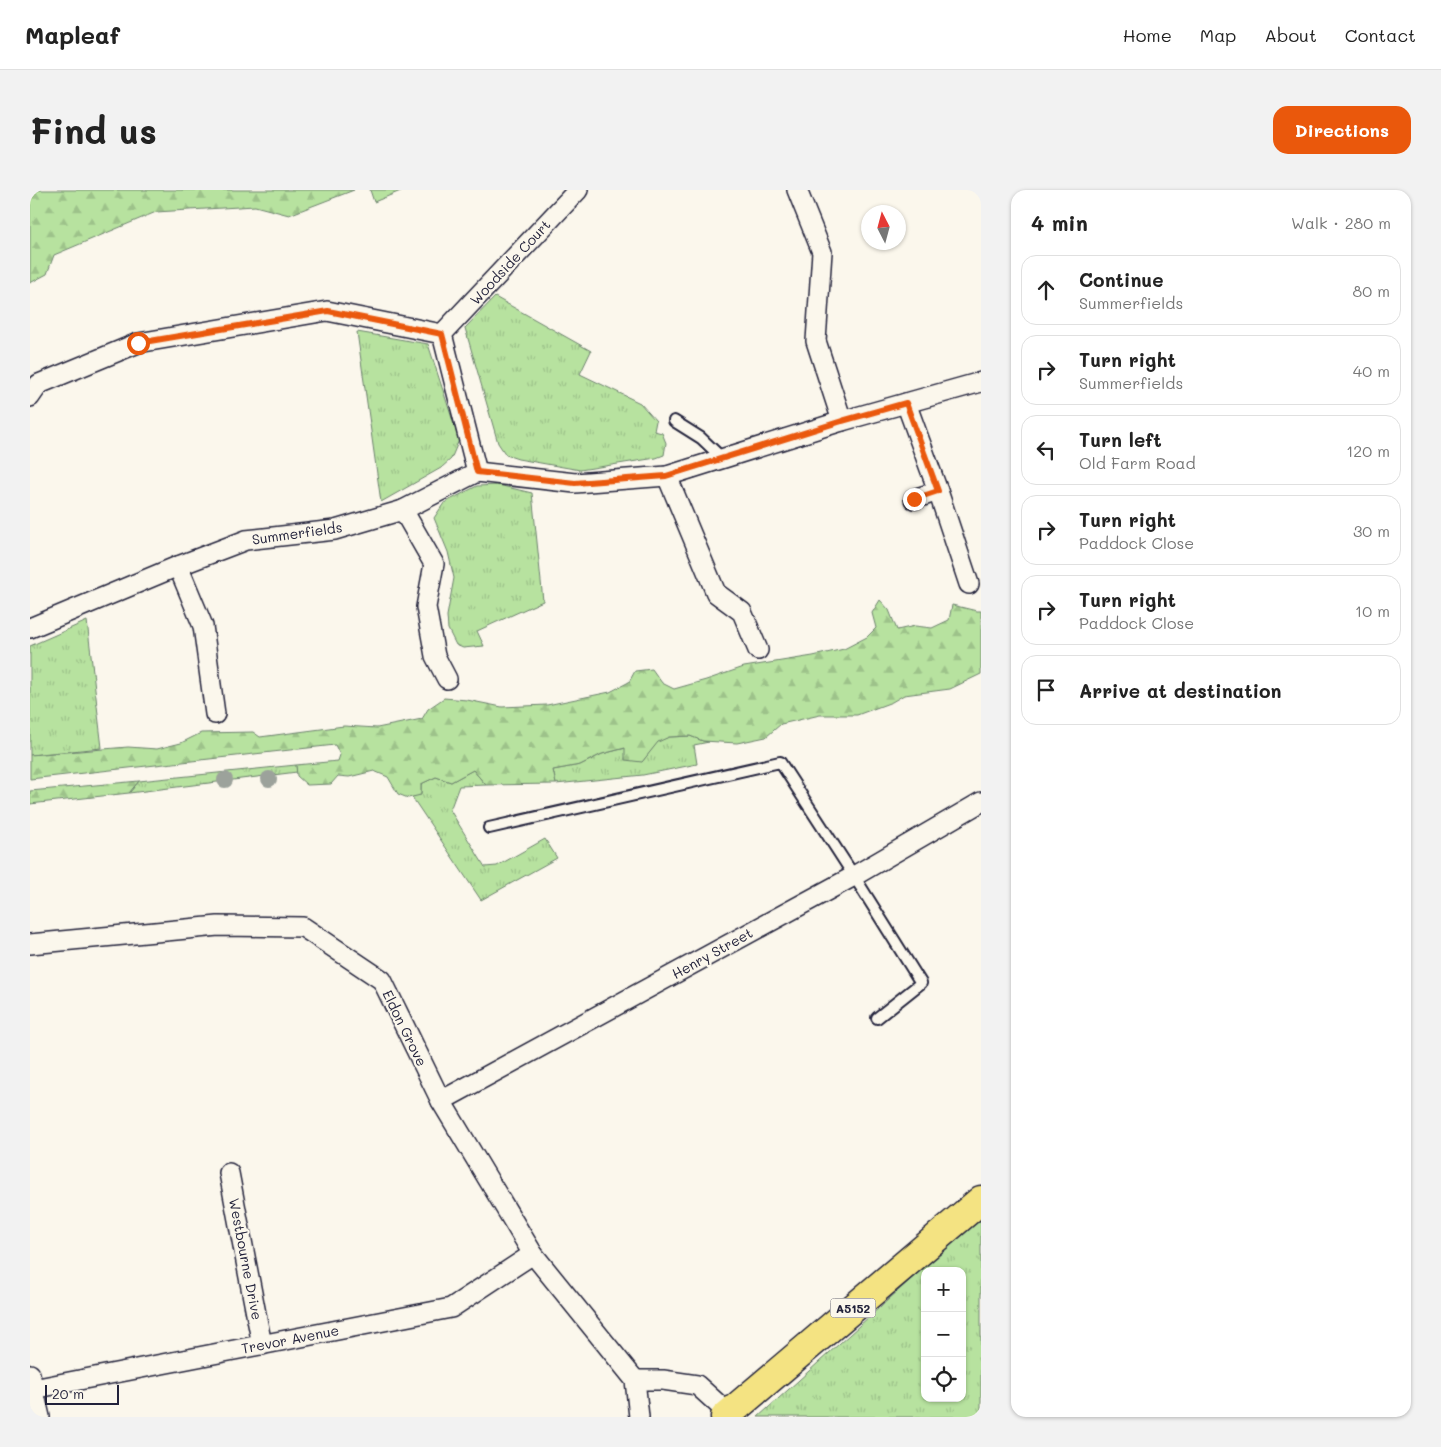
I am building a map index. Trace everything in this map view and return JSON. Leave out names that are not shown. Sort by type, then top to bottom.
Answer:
[{"type":"main road","name":"A5152","points":[[727,1415],[981,1200]]},
{"type":"street","name":"Woodside Court","points":[[442,334],[578,190]]},
{"type":"street","points":[[797,190],[822,252],[816,341],[842,421]]},
{"type":"street","points":[[30,397],[39,384],[138,343],[328,311],[442,334],[477,472],[575,483],[666,476],[842,421],[981,382]]},
{"type":"street","points":[[906,403],[969,584]]},
{"type":"street","name":"Summerfields","points":[[30,628],[178,566],[246,540],[335,530],[403,510],[477,472]]},
{"type":"street","points":[[666,476],[716,593],[742,612],[758,650]]},
{"type":"street","points":[[914,499],[938,491]]},
{"type":"street","points":[[403,510],[434,564],[426,607],[435,656],[447,679]]},
{"type":"street","points":[[178,566],[203,626],[215,714]]},
{"type":"street","name":"Henry Street","points":[[441,1101],[854,876],[981,802]]},
{"type":"street","name":"Eldon Grove","points":[[30,944],[218,926],[303,927],[382,980],[441,1101],[533,1254],[635,1380]]},
{"type":"street","name":"Westbourne Drive","points":[[229,1173],[262,1345]]},
{"type":"street","name":"Trevor Avenue","points":[[32,1382],[262,1345],[450,1308],[533,1254]]},
{"type":"street","points":[[639,1417],[635,1380],[663,1380],[697,1385],[727,1415]]},
{"type":"street","points":[[32,1382],[40,1417]]},
{"type":"lane","points":[[674,421],[702,438],[723,459]]},
{"type":"lane","points":[[489,828],[780,762],[921,983],[877,1018]]},
{"type":"green space","points":[[30,190],[354,190],[289,215],[255,206],[156,212],[54,255],[47,274],[30,283]]},
{"type":"green space","points":[[370,190],[403,190],[374,202]]},
{"type":"green space","points":[[495,297],[591,351],[580,374],[640,403],[656,421],[654,431],[662,433],[666,443],[664,455],[656,458],[580,470],[518,459],[506,455],[498,443],[465,328]]},
{"type":"green space","points":[[357,332],[428,344],[459,440],[451,459],[441,468],[381,502]]},
{"type":"green space","points":[[498,485],[532,493],[543,601],[477,631],[484,646],[463,648],[456,645],[448,629],[447,616],[454,578],[448,552],[434,518],[444,503],[477,486]]},
{"type":"green space","points":[[880,600],[889,610],[897,630],[915,626],[932,628],[949,620],[952,605],[981,611],[981,674],[950,689],[904,695],[892,702],[857,715],[820,715],[781,724],[766,737],[737,743],[703,741],[690,736],[669,737],[658,742],[642,762],[625,760],[625,748],[602,754],[580,765],[553,770],[556,784],[486,785],[473,770],[451,782],[436,777],[421,784],[421,795],[408,798],[398,794],[388,777],[374,771],[349,777],[338,776],[331,784],[307,785],[297,776],[296,765],[338,761],[340,755],[335,745],[30,779],[30,755],[128,747],[157,749],[181,743],[201,733],[253,732],[260,737],[344,726],[377,728],[422,719],[428,709],[444,698],[467,700],[502,707],[547,705],[610,692],[629,682],[635,671],[652,669],[662,683],[674,689],[744,667],[844,649],[867,637],[876,628],[872,613]]},
{"type":"green space","points":[[87,621],[102,748],[30,755],[30,646]]},
{"type":"green space","points":[[690,736],[709,742],[694,745],[697,764],[643,775],[556,784],[553,770],[580,765],[602,754],[626,748],[642,762],[658,741],[669,737]]},
{"type":"green space","points":[[296,765],[297,772],[129,793],[139,781]]},
{"type":"green space","points":[[473,770],[486,785],[459,786],[450,810],[485,867],[497,866],[545,839],[557,858],[481,900],[412,797],[421,794],[421,784],[436,777],[451,782]]},
{"type":"green space","points":[[139,781],[129,793],[30,804],[30,791]]},
{"type":"green space","points":[[981,1216],[981,1417],[758,1417],[921,1270],[921,1402],[966,1402],[966,1267],[924,1267]]},
{"type":"route","points":[[138,343],[328,311],[442,334],[477,472],[575,483],[666,476],[906,403],[938,491],[914,499]]}]
